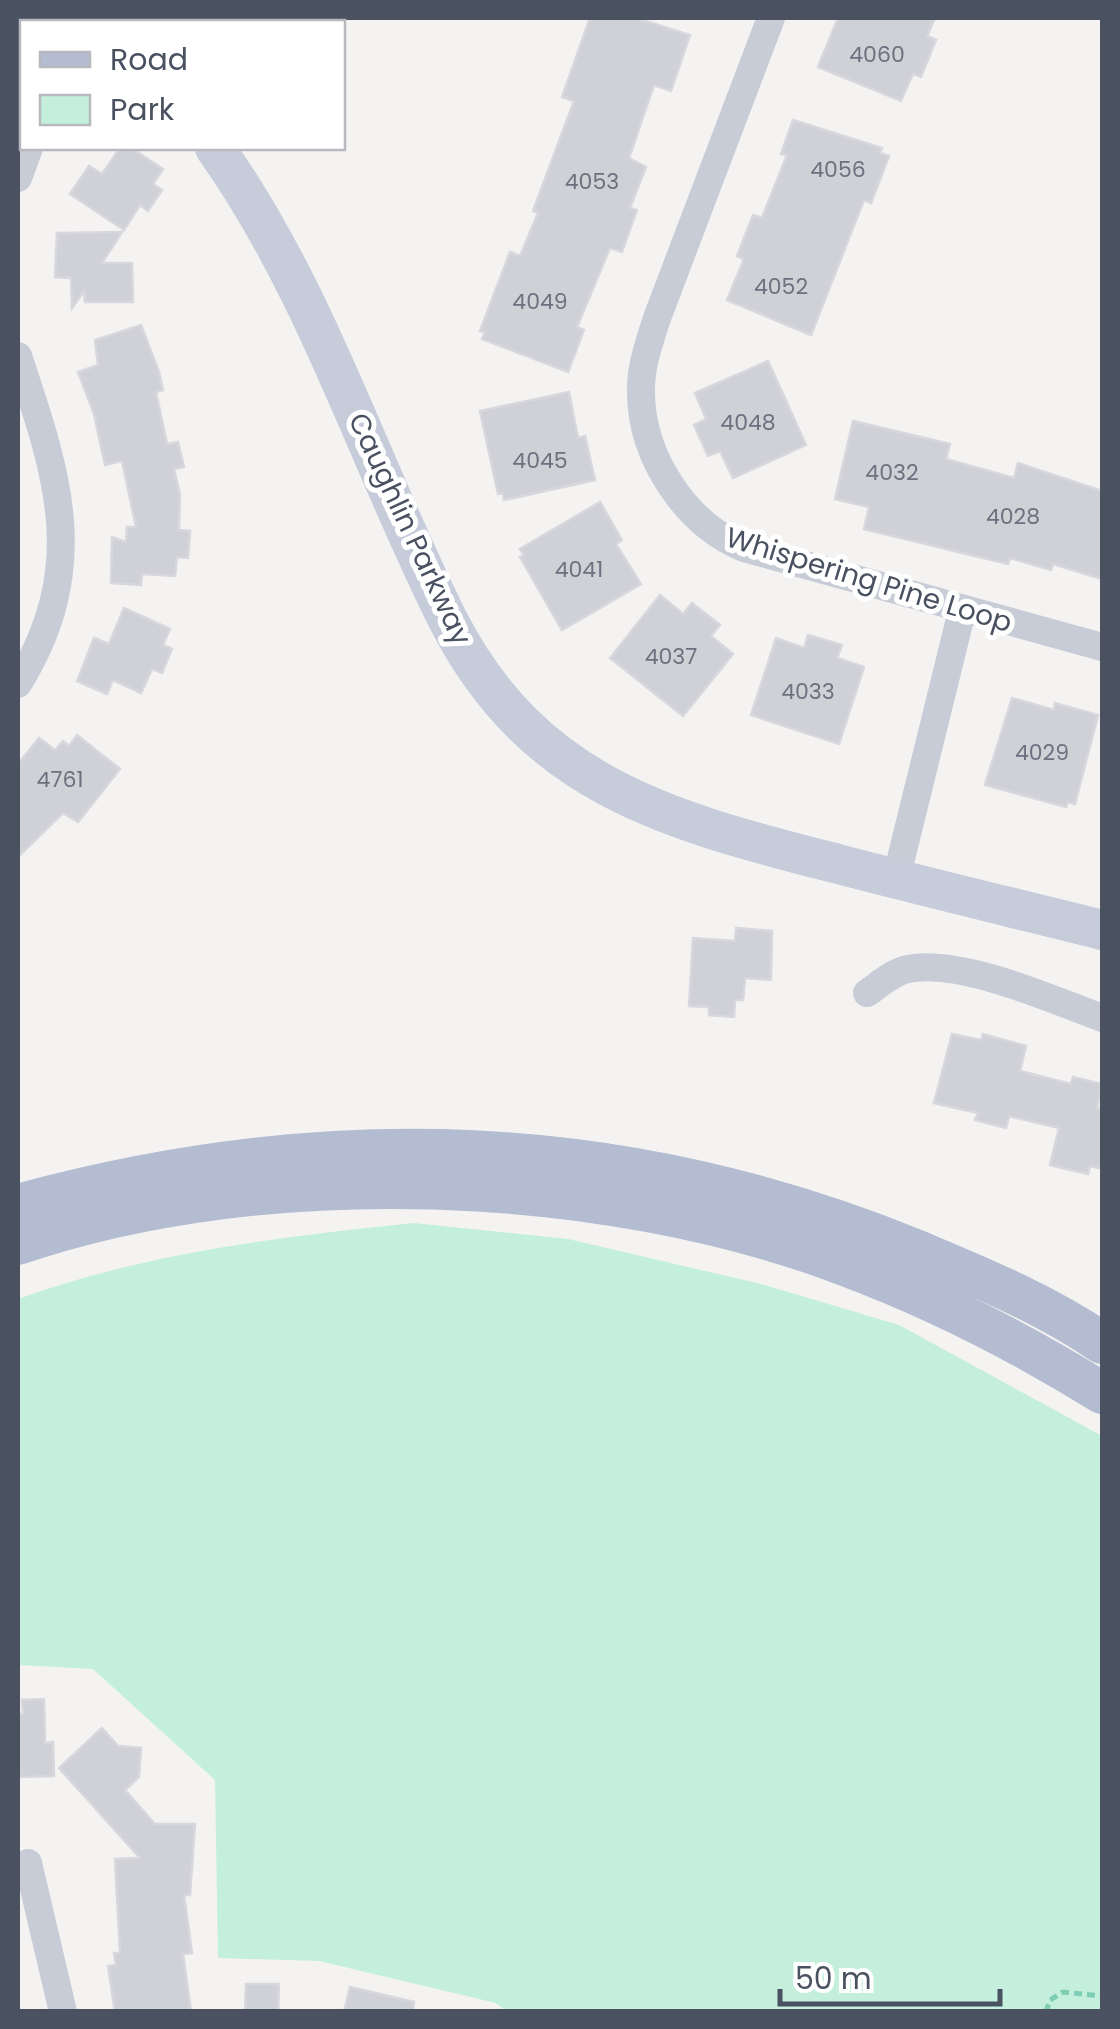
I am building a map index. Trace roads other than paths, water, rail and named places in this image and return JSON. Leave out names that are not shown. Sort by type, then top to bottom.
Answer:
[{"type":"main road","points":[[18,1205],[106,1181],[216,1161],[319,1150],[425,1148],[570,1158],[623,1165],[786,1203],[984,1279],[1102,1343]]},
{"type":"main road","points":[[18,1244],[179,1206],[272,1194],[384,1188],[478,1191],[593,1202],[714,1226],[842,1263],[947,1306],[1102,1393]]},
{"type":"street","name":"Whispering Pine Loop","points":[[771,18],[653,330],[641,392],[649,434],[679,498],[714,534],[772,556],[1102,647]]},
{"type":"street","points":[[18,178],[28,150]]},
{"type":"street","name":"Caughlin Parkway","points":[[217,150],[291,271],[450,622],[506,706],[574,767],[646,808],[896,879],[1102,930]]},
{"type":"street","points":[[18,356],[50,450],[62,520],[63,556],[49,625],[18,684]]},
{"type":"street","points":[[896,879],[962,611]]},
{"type":"street","points":[[867,992],[899,972],[931,969],[1010,984],[1102,1018]]},
{"type":"street","points":[[28,1863],[63,2012]]}]
